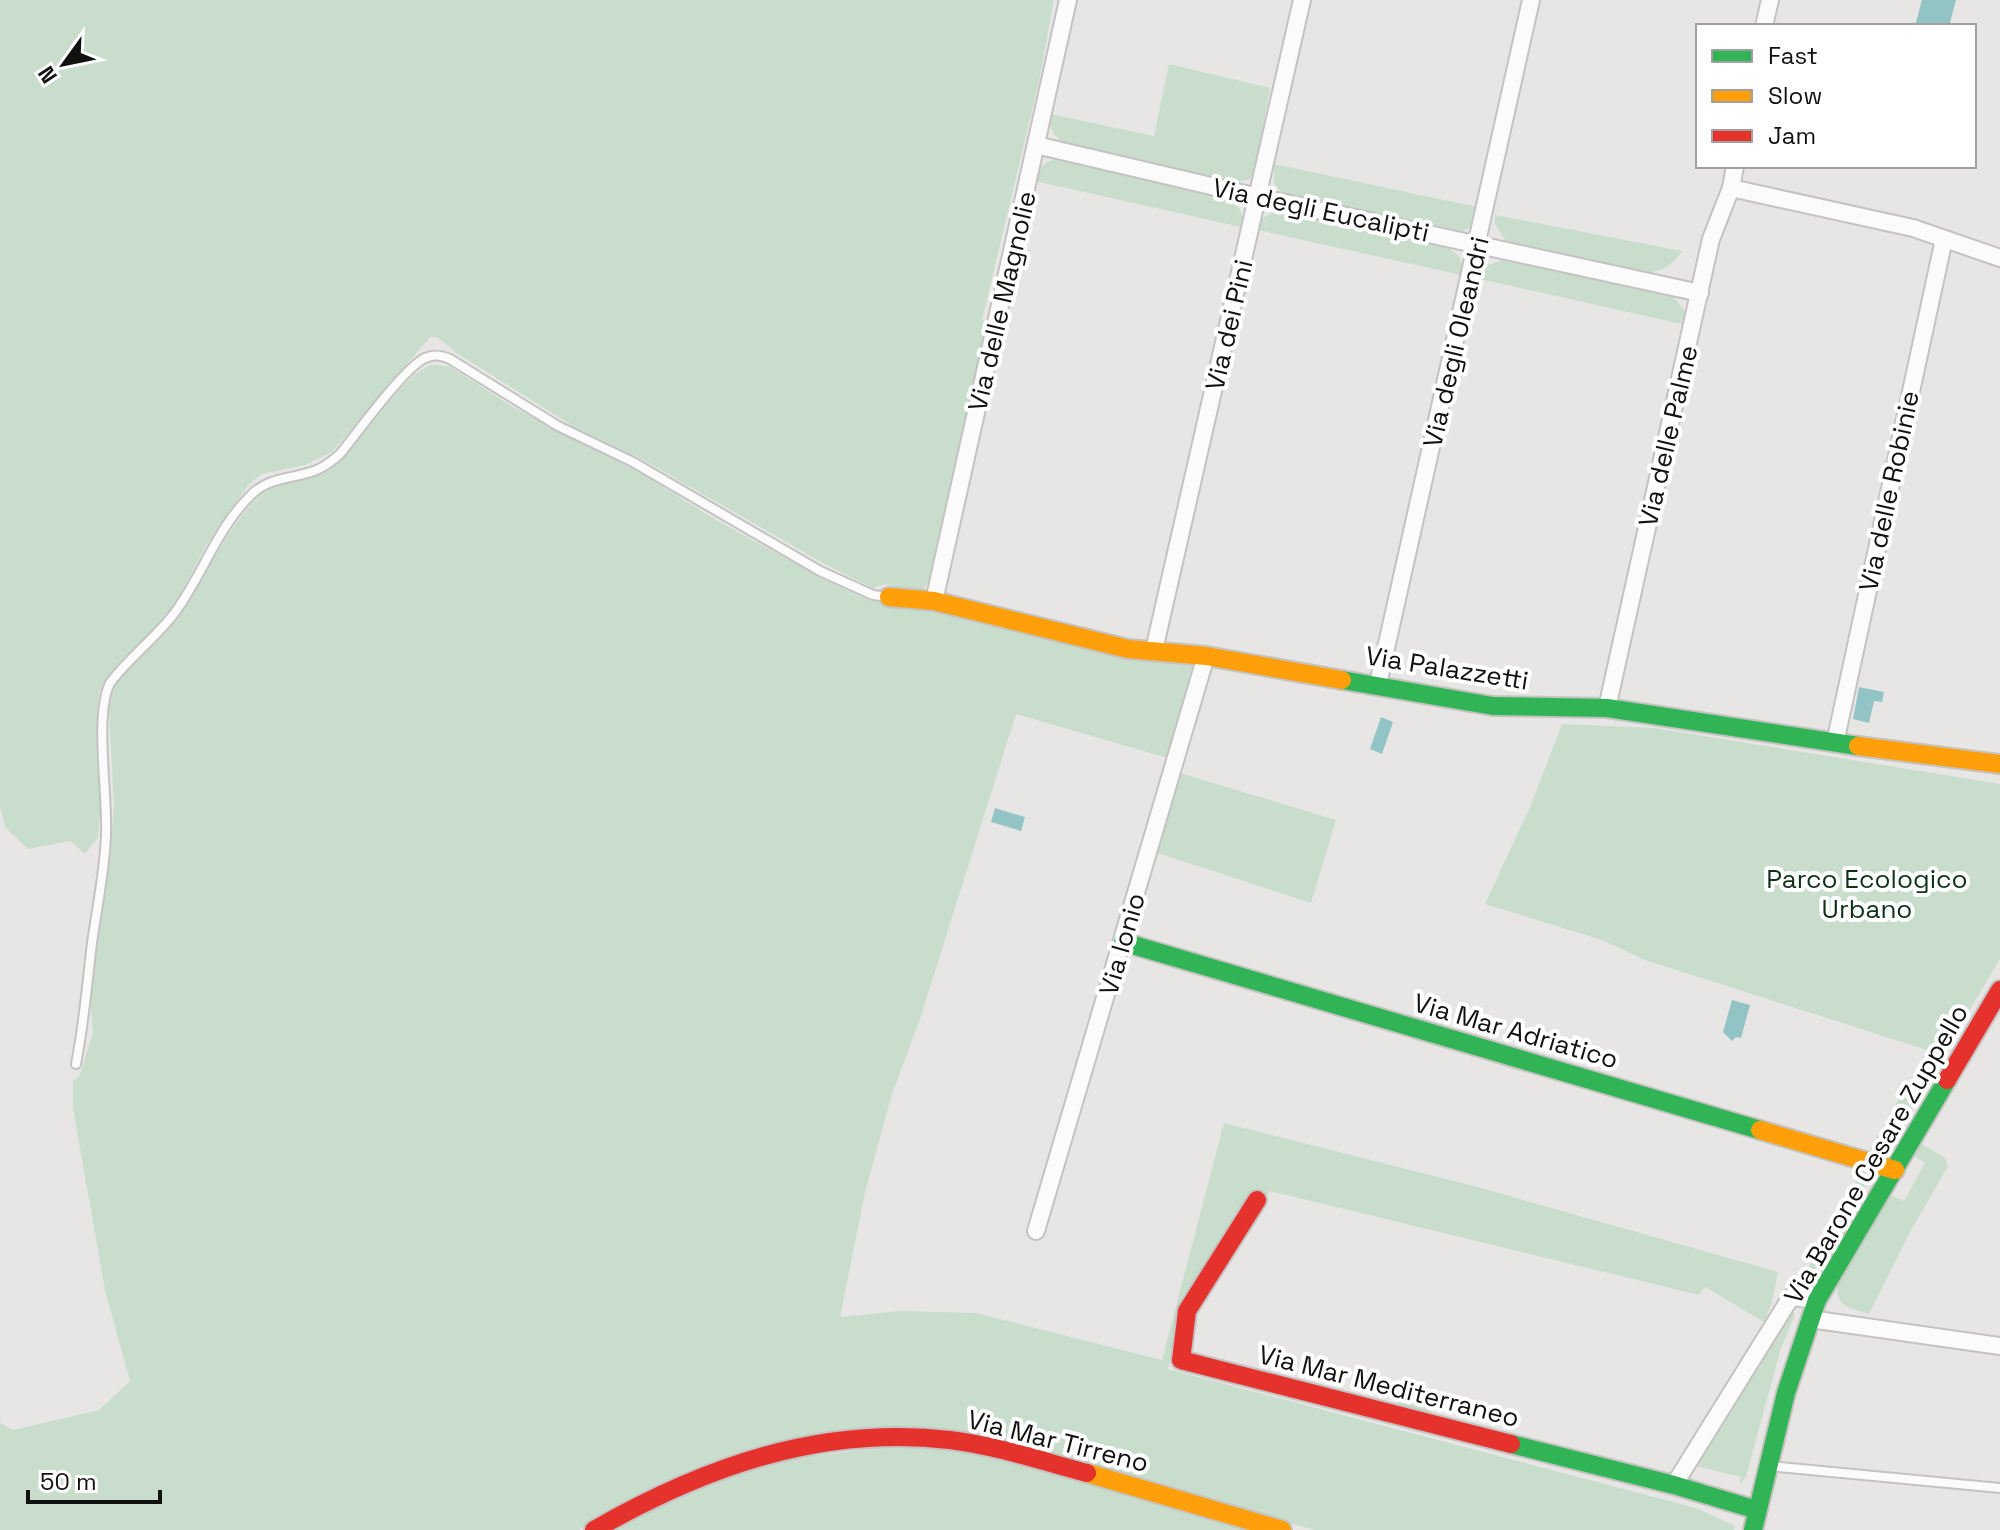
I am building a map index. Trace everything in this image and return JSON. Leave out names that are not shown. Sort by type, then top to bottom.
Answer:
[{"type":"street","name":"Via delle Magnolie","points":[[934,601],[1068,0]]},
{"type":"street","name":"Via dei Pini","points":[[1154,650],[1302,0]]},
{"type":"street","name":"Via degli Oleandri","points":[[1378,684],[1531,0]]},
{"type":"street","points":[[1764,24],[1770,0]]},
{"type":"street","name":"Via degli Eucalipti","points":[[1036,145],[1258,197],[1700,293]]},
{"type":"street","name":"Via delle Palme","points":[[1607,708],[1711,239],[1731,188],[1735,168]]},
{"type":"street","points":[[1731,188],[1913,228],[2000,258]]},
{"type":"street","name":"Via delle Robinie","points":[[1835,743],[1944,239]]},
{"type":"street","name":"Via Palazzetti","points":[[889,597],[934,601],[1128,649],[1206,656],[1493,706],[1607,708],[1835,743],[2000,764]]},
{"type":"street","name":"Via Ionio","points":[[1036,1231],[1206,656]]},
{"type":"street","name":"Via Mar Adriatico","points":[[1123,942],[1895,1170]]},
{"type":"street","name":"Via Barone Cesare Zuppello","points":[[1753,1530],[1786,1393],[1817,1300],[2000,990]]},
{"type":"street","name":"Via Mar Mediterraneo","points":[[1257,1200],[1187,1311],[1181,1360],[1674,1485],[1757,1510]]},
{"type":"street","points":[[1674,1485],[1791,1297],[1817,1300]]},
{"type":"street","points":[[1810,1319],[2000,1346]]},
{"type":"street","name":"Via Mar Tirreno","points":[[594,1530],[675,1486],[765,1456],[857,1439],[898,1438],[936,1439],[992,1447],[1282,1530]]},
{"type":"lane","points":[[76,1064],[106,839],[104,695],[110,683],[172,616],[210,549],[251,495],[266,484],[313,471],[329,463],[340,454],[409,370],[424,359],[440,355],[450,359],[558,426],[633,462],[820,571],[873,595],[889,597]]},
{"type":"lane","points":[[1768,1466],[2000,1488]]},
{"type":"green space","points":[[0,0],[1054,0],[1039,81],[982,320],[988,320],[929,582],[922,590],[900,590],[886,584],[873,588],[821,562],[640,458],[576,428],[458,354],[437,337],[430,337],[332,452],[305,465],[262,474],[249,484],[206,546],[171,611],[111,672],[99,692],[97,710],[102,789],[98,837],[85,854],[70,841],[28,849],[5,827],[0,806]]},
{"type":"green space","points":[[1169,64],[1270,88],[1256,168],[1250,179],[1230,184],[1068,145],[1053,132],[1050,114],[1154,136]]},
{"type":"green space","points":[[1059,159],[1228,196],[1240,210],[1241,227],[1035,181],[1043,166]]},
{"type":"green space","points":[[1274,164],[1477,207],[1475,216],[1470,226],[1459,232],[1281,192],[1274,183]]},
{"type":"green space","points":[[1279,209],[1447,247],[1458,255],[1464,269],[1461,275],[1258,230],[1263,218]]},
{"type":"green space","points":[[1495,215],[1682,251],[1664,268],[1639,273],[1506,241],[1495,224]]},
{"type":"green space","points":[[1506,259],[1673,297],[1684,309],[1686,325],[1480,279],[1485,266]]},
{"type":"green space","points":[[431,365],[449,366],[513,407],[642,474],[718,521],[829,582],[868,600],[955,614],[1108,654],[1197,667],[1168,758],[1016,714],[920,1019],[891,1097],[865,1193],[840,1317],[901,1311],[976,1313],[1162,1360],[1224,1123],[1474,1186],[1778,1272],[1764,1322],[1705,1287],[1699,1295],[1270,1191],[1181,1306],[1168,1369],[1696,1508],[1735,1526],[1734,1530],[1315,1530],[1161,1488],[862,1432],[622,1505],[579,1530],[0,1530],[0,1423],[13,1430],[99,1410],[130,1381],[105,1290],[73,1108],[73,1081],[79,1077],[93,1033],[90,996],[114,808],[109,709],[112,693],[118,680],[181,614],[226,538],[253,502],[273,488],[330,469],[408,381]]},
{"type":"green space","name":"Parco Ecologico Urbano","points":[[1562,724],[1655,728],[2000,784],[2000,959],[1885,1152],[1869,1151],[1927,1050],[1645,960],[1602,940],[1485,904],[1531,805]]},
{"type":"green space","points":[[1180,773],[1336,820],[1311,903],[1155,852]]},
{"type":"green space","points":[[1922,1144],[1945,1158],[1948,1166],[1910,1232],[1869,1314],[1851,1308],[1839,1299],[1837,1286],[1890,1195],[1904,1201],[1925,1163],[1914,1156]]},
{"type":"green space","points":[[1862,1169],[1870,1177],[1814,1274],[1807,1271]]},
{"type":"green space","points":[[1791,1310],[1795,1314],[1780,1351],[1746,1477],[1740,1484],[1741,1477],[1696,1466]]},
{"type":"green space","points":[[1399,1392],[1438,1402],[1430,1413],[1397,1405]]},
{"type":"green space","points":[[888,1447],[978,1451],[1265,1530],[609,1530],[677,1493],[785,1459]]},
{"type":"water","points":[[1922,0],[1956,0],[1950,24],[1916,24]]},
{"type":"water","points":[[1859,687],[1884,692],[1882,702],[1874,701],[1869,723],[1853,719]]},
{"type":"water","points":[[1381,717],[1393,722],[1382,754],[1370,749]]},
{"type":"water","points":[[995,808],[1025,817],[1021,831],[991,822]]},
{"type":"water","points":[[1732,1000],[1750,1005],[1741,1038],[1736,1037],[1732,1041],[1723,1032]]},
{"type":"traffic: fast","points":[[1342,680],[1493,706],[1607,708],[1858,746]]},
{"type":"traffic: fast","points":[[1123,942],[1760,1130]]},
{"type":"traffic: fast","points":[[1753,1530],[1786,1393],[1817,1300],[1947,1080]]},
{"type":"traffic: fast","points":[[1511,1444],[1674,1485],[1757,1510]]},
{"type":"traffic: slow","points":[[889,597],[934,601],[1128,649],[1206,656],[1342,680]]},
{"type":"traffic: slow","points":[[1858,746],[2000,764]]},
{"type":"traffic: slow","points":[[1760,1130],[1895,1170]]},
{"type":"traffic: slow","points":[[1087,1473],[1282,1530]]},
{"type":"traffic: jam","points":[[1947,1080],[2000,990]]},
{"type":"traffic: jam","points":[[1257,1200],[1187,1311],[1181,1360],[1511,1444]]},
{"type":"traffic: jam","points":[[594,1530],[678,1487],[721,1470],[810,1445],[855,1439],[902,1437],[950,1440],[1002,1450],[1087,1473]]}]
